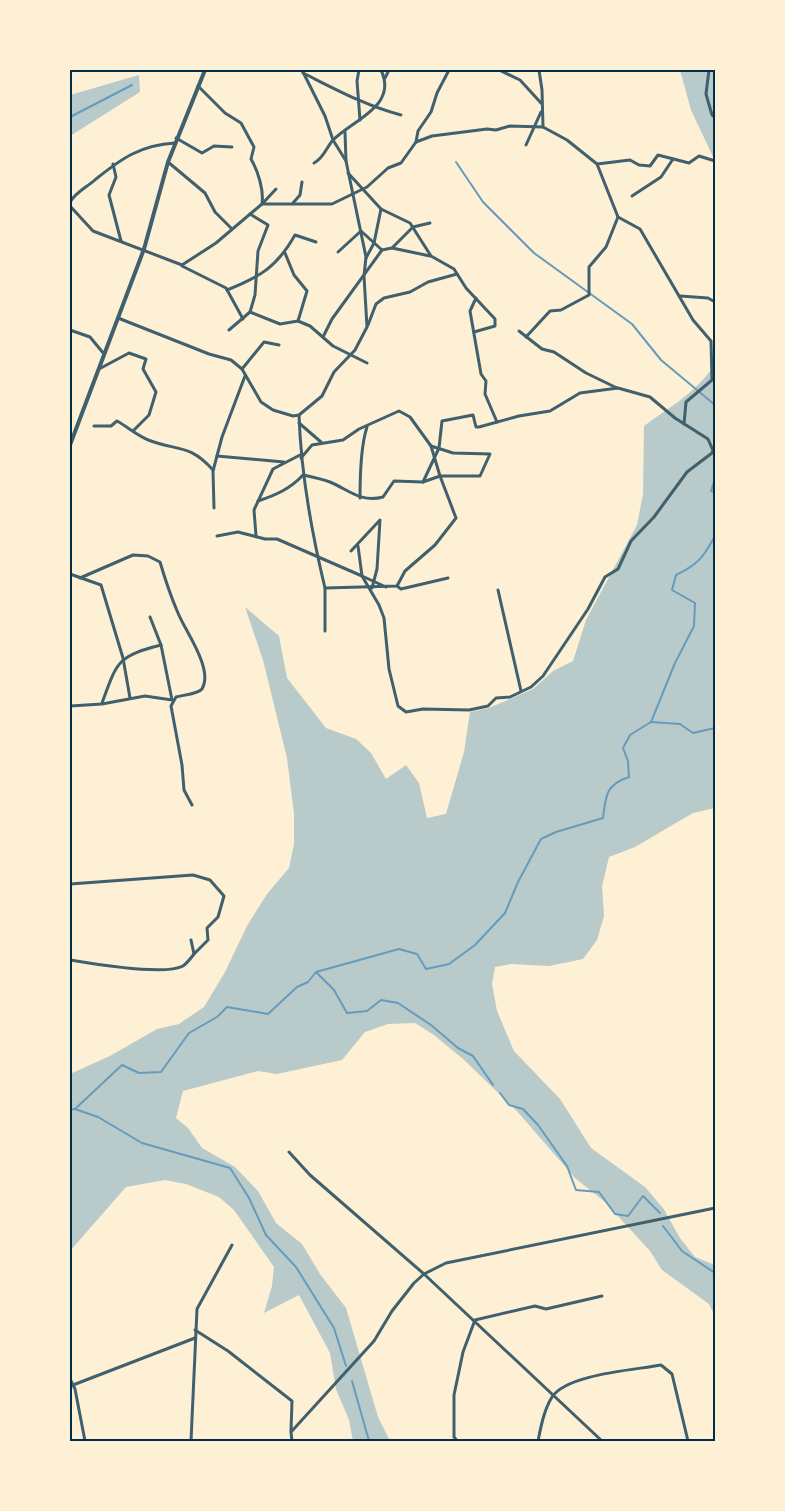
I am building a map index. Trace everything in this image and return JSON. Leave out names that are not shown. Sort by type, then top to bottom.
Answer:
[{"type":"street","points":[[70,445],[144,250],[176,138],[205,70]]},
{"type":"street","points":[[359,70],[358,101],[360,121]]},
{"type":"street","points":[[314,163],[320,160],[333,140],[360,121],[374,108],[384,93],[384,78],[381,70]]},
{"type":"street","points":[[384,78],[389,70]]},
{"type":"street","points":[[262,204],[332,204],[363,189],[388,168],[402,163],[416,142],[418,131],[431,112],[437,93],[448,70]]},
{"type":"street","points":[[499,70],[520,80],[542,104]]},
{"type":"street","points":[[526,145],[541,111],[542,90],[539,70]]},
{"type":"street","points":[[709,70],[706,94],[715,117]]},
{"type":"street","points":[[303,71],[358,101],[374,108],[401,115]]},
{"type":"street","points":[[303,71],[325,116],[333,140],[346,161]]},
{"type":"street","points":[[198,86],[225,113],[241,123],[254,147],[251,159],[256,168],[263,197],[262,204]]},
{"type":"street","points":[[541,111],[543,127]]},
{"type":"street","points":[[416,142],[432,136],[478,130],[496,130],[510,126],[543,127],[567,140],[597,164],[618,217],[640,229],[693,320],[711,341],[712,380],[686,402],[684,424]]},
{"type":"street","points":[[345,131],[346,161],[351,194],[366,259],[364,276],[367,327]]},
{"type":"street","points":[[176,138],[202,153],[214,146],[232,147]]},
{"type":"street","points":[[175,143],[157,144],[123,157],[76,192],[70,204],[92,230],[182,266],[227,290],[243,319]]},
{"type":"street","points":[[597,164],[630,160],[639,165],[650,166],[658,155],[689,163],[699,156],[715,162]]},
{"type":"street","points":[[632,196],[661,177],[673,159]]},
{"type":"street","points":[[168,162],[205,193],[215,212],[232,229]]},
{"type":"street","points":[[113,164],[116,176],[109,195],[122,241]]},
{"type":"street","points":[[348,172],[381,209],[404,218],[413,228],[431,256]]},
{"type":"street","points":[[292,204],[300,195],[302,182]]},
{"type":"street","points":[[182,266],[232,229],[262,204],[276,189]]},
{"type":"street","points":[[366,259],[374,243],[381,209]]},
{"type":"street","points":[[229,330],[250,312],[257,278],[258,250],[268,225],[250,214]]},
{"type":"street","points":[[526,337],[550,311],[561,310],[589,295],[589,268],[606,247],[618,217]]},
{"type":"street","points":[[392,248],[413,228],[430,223]]},
{"type":"street","points":[[361,231],[382,250]]},
{"type":"street","points":[[338,252],[361,231]]},
{"type":"street","points":[[227,290],[257,278],[285,254],[296,235],[316,242]]},
{"type":"street","points":[[323,338],[332,319],[382,250],[392,248],[431,256],[454,269],[466,288],[495,319],[495,326],[474,332]]},
{"type":"street","points":[[285,254],[294,275],[307,291],[298,321]]},
{"type":"street","points":[[118,318],[209,354],[227,358],[242,369],[266,407],[293,416],[299,415],[322,396],[334,372],[355,350],[376,304],[384,298],[410,292],[428,282],[457,274]]},
{"type":"street","points":[[680,296],[708,298],[715,302]]},
{"type":"street","points":[[476,298],[470,311],[481,374],[486,381],[485,394],[497,422]]},
{"type":"street","points":[[250,312],[280,324],[298,321],[310,326],[323,338],[367,364]]},
{"type":"street","points":[[70,330],[90,337],[104,354]]},
{"type":"street","points":[[519,331],[542,349],[554,352],[586,373],[618,388],[650,396],[684,424],[708,439],[714,454]]},
{"type":"street","points":[[242,369],[264,342],[279,345]]},
{"type":"street","points":[[98,370],[129,353],[146,359],[143,369],[156,392],[149,415],[133,430]]},
{"type":"street","points":[[214,508],[213,471],[246,376]]},
{"type":"street","points":[[423,482],[439,448],[442,421],[473,415],[476,427],[550,411],[580,393],[618,388]]},
{"type":"street","points":[[256,536],[254,510],[273,469],[285,462],[300,457],[305,450],[321,442],[343,440],[399,411],[410,417],[431,446],[456,518],[435,545],[405,571],[397,586]]},
{"type":"street","points":[[299,415],[300,457],[317,556],[325,588],[325,631]]},
{"type":"street","points":[[94,426],[111,426],[117,422],[150,441],[179,447],[191,452],[206,462],[213,471]]},
{"type":"street","points":[[299,422],[321,442]]},
{"type":"street","points":[[360,498],[362,442],[367,426]]},
{"type":"street","points":[[303,475],[329,482],[360,498],[373,500],[383,497],[394,482],[423,482],[440,476],[480,476],[490,454],[453,453],[431,446]]},
{"type":"street","points":[[358,546],[362,576],[370,588],[384,618],[389,669],[398,706],[406,712],[423,709],[469,710],[488,706],[496,698],[510,697],[543,676],[588,609],[605,577],[618,569],[631,541],[654,517],[687,472],[714,454],[715,447]]},
{"type":"street","points":[[217,456],[285,462]]},
{"type":"street","points":[[258,501],[282,492],[303,475]]},
{"type":"street","points":[[351,552],[380,520],[377,569],[370,588]]},
{"type":"street","points":[[217,536],[238,532],[265,539],[277,538],[389,588]]},
{"type":"street","points":[[70,706],[102,704],[145,696],[172,700],[176,697],[199,692],[205,681],[203,666],[179,616],[160,562],[141,554],[132,555],[80,578]]},
{"type":"street","points":[[70,574],[101,586],[123,658],[130,698]]},
{"type":"street","points":[[325,588],[389,588],[397,586],[401,589],[448,578]]},
{"type":"street","points":[[498,590],[521,691]]},
{"type":"street","points":[[150,617],[161,645],[172,700],[170,706],[182,765],[184,790],[192,805]]},
{"type":"street","points":[[102,704],[114,669],[123,658],[134,651],[161,645]]},
{"type":"street","points":[[70,884],[193,875],[210,880],[224,896],[218,917],[207,928],[208,940],[184,965],[167,971],[118,968],[70,960]]},
{"type":"street","points":[[190,940],[194,954]]},
{"type":"street","points":[[289,1152],[310,1175],[475,1320],[552,1396],[602,1441]]},
{"type":"street","points":[[291,1432],[374,1341],[392,1311],[414,1283],[424,1274],[446,1263],[715,1208]]},
{"type":"street","points":[[191,1441],[197,1309],[232,1245]]},
{"type":"street","points":[[475,1320],[536,1306],[546,1309],[602,1296]]},
{"type":"street","points":[[455,1440],[454,1395],[463,1352],[475,1320]]},
{"type":"street","points":[[196,1330],[228,1351],[292,1401],[292,1441]]},
{"type":"street","points":[[72,1388],[195,1338]]},
{"type":"street","points":[[538,1441],[543,1416],[552,1396],[562,1386],[578,1380],[661,1365],[672,1374],[688,1441]]},
{"type":"street","points":[[70,1379],[85,1441]]},
{"type":"shaded area","points":[[680,70],[715,70],[715,161],[691,110]]},
{"type":"shaded area","points":[[139,75],[140,92],[70,136],[70,95]]},
{"type":"shaded area","points":[[715,364],[715,808],[693,813],[635,847],[609,857],[602,886],[604,916],[597,940],[583,959],[549,966],[511,964],[495,967],[492,984],[497,1011],[514,1051],[560,1099],[591,1148],[645,1187],[663,1208],[680,1238],[695,1257],[715,1265],[715,1316],[709,1304],[662,1270],[650,1251],[605,1202],[575,1178],[516,1110],[463,1059],[434,1035],[415,1023],[388,1024],[365,1032],[342,1060],[277,1074],[258,1071],[183,1091],[176,1118],[188,1128],[202,1148],[235,1167],[258,1191],[276,1223],[302,1244],[320,1274],[346,1308],[378,1417],[390,1441],[353,1441],[349,1420],[336,1389],[330,1353],[299,1295],[264,1313],[272,1286],[274,1267],[234,1210],[219,1197],[186,1184],[165,1180],[126,1187],[70,1251],[70,1074],[110,1056],[157,1029],[179,1024],[204,1007],[225,972],[247,926],[267,894],[289,868],[294,844],[294,814],[287,758],[263,660],[245,607],[279,636],[287,678],[326,728],[356,739],[371,753],[386,779],[406,765],[419,783],[427,818],[446,814],[464,752],[470,712],[489,708],[533,689],[553,671],[573,661],[586,620],[637,525],[643,494],[644,426],[691,391]]},
{"type":"waterway","points":[[715,81],[715,95]]},
{"type":"waterway","points":[[70,117],[132,85]]},
{"type":"waterway","points":[[456,162],[483,202],[534,253],[632,324],[661,360],[715,405]]},
{"type":"waterway","points":[[715,479],[711,491],[715,492]]},
{"type":"waterway","points":[[70,1110],[75,1109],[122,1065],[139,1073],[161,1072],[189,1033],[217,1017],[227,1007],[268,1014],[297,987],[308,982],[316,972],[399,949],[417,954],[426,969],[449,964],[475,945],[505,913],[518,882],[541,839],[556,832],[603,818],[608,792],[615,784],[629,777],[628,761],[623,748],[630,735],[651,722],[675,663],[694,626],[695,603],[672,590],[676,575],[700,559],[715,536]]},
{"type":"waterway","points":[[651,722],[680,724],[693,733],[715,728]]},
{"type":"waterway","points":[[317,973],[334,990],[347,1013],[367,1011],[381,1000],[398,1003],[431,1025],[458,1048],[473,1056],[493,1085]]},
{"type":"waterway","points":[[500,1093],[509,1105],[523,1109],[538,1125],[567,1166],[576,1190],[599,1192],[615,1214],[628,1216],[643,1196],[660,1213]]},
{"type":"waterway","points":[[75,1109],[98,1117],[142,1143],[230,1168],[249,1198],[266,1235],[296,1267],[334,1328],[346,1366]]},
{"type":"waterway","points":[[663,1226],[682,1251],[715,1273]]},
{"type":"waterway","points":[[352,1381],[369,1441]]}]
